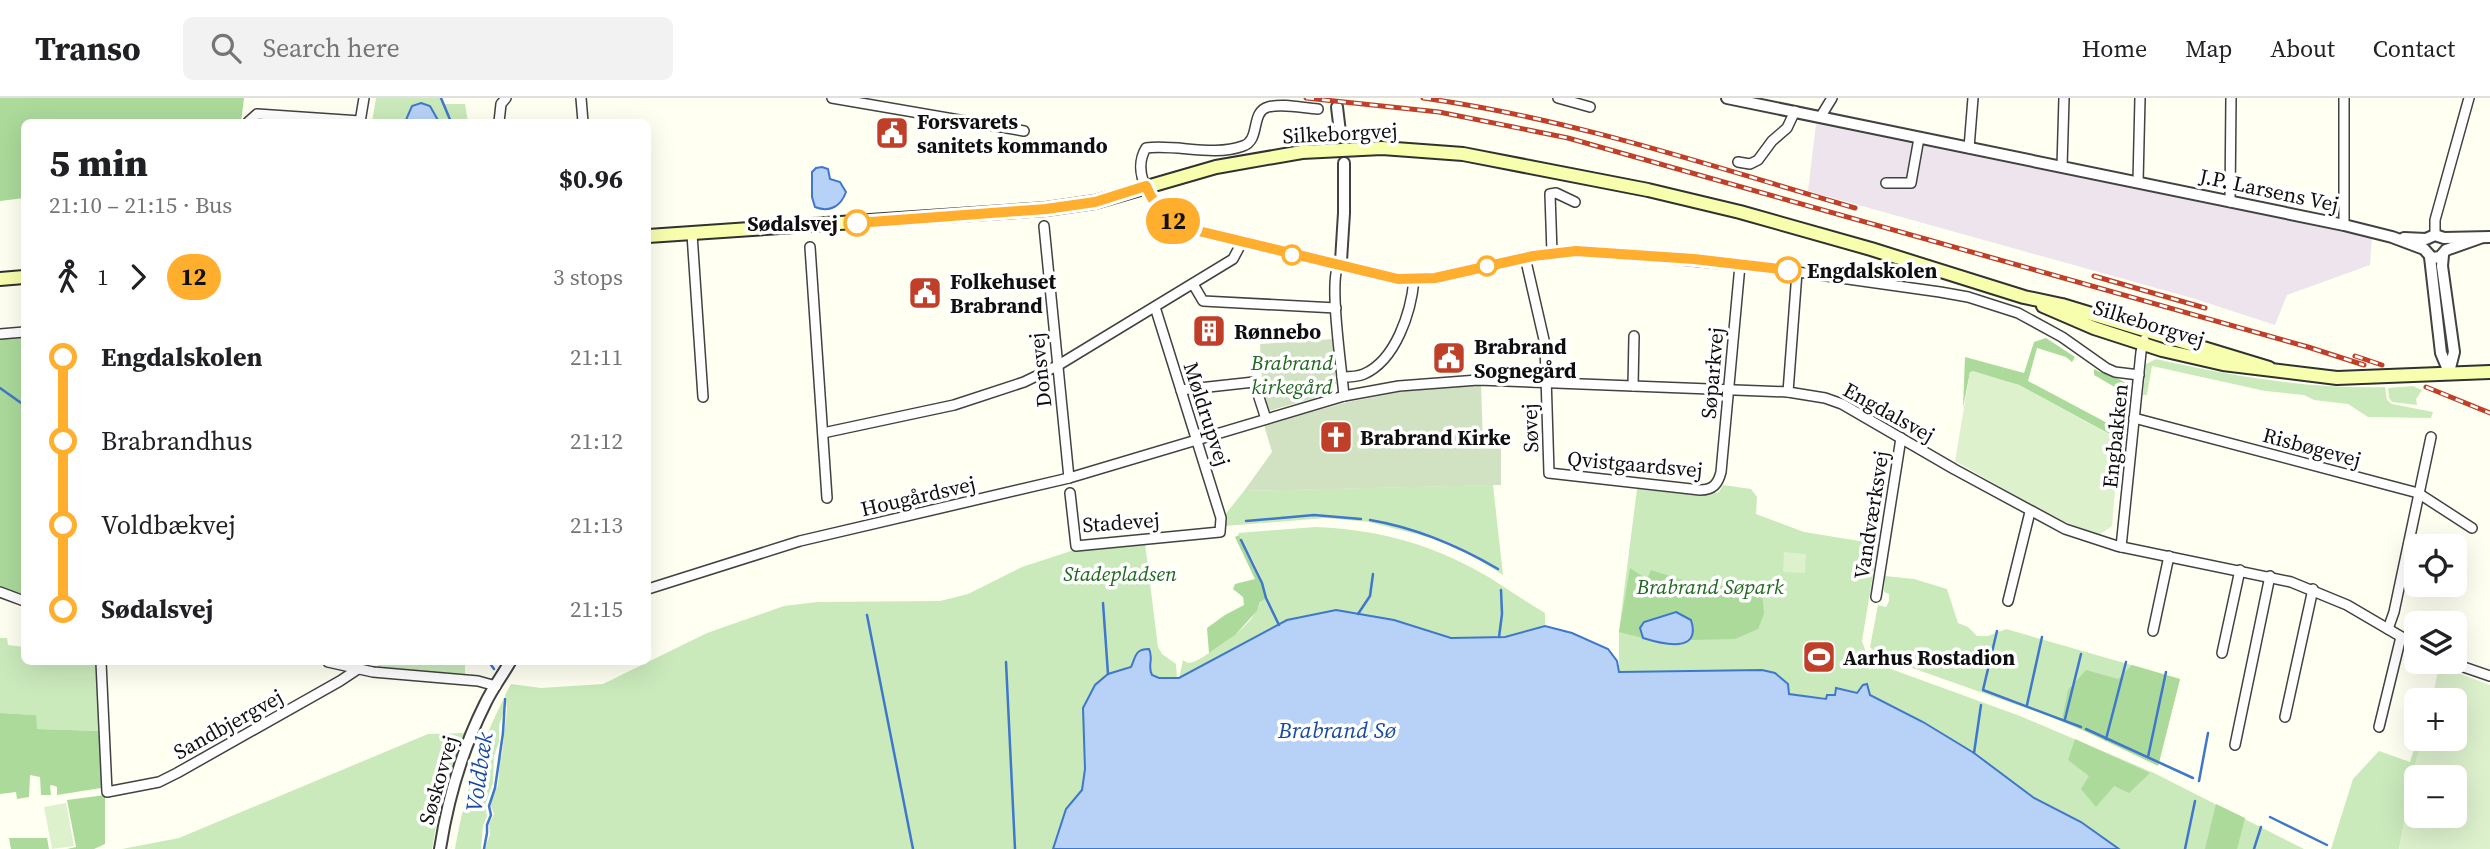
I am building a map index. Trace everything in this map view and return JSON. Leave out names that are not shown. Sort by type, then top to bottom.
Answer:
[{"type":"main road","name":"Silkeborgvej","points":[[651,236],[1046,209],[1095,202],[1216,167],[1302,152],[1382,148],[1463,154],[1740,212],[1871,249],[2024,297],[2094,328],[2143,344],[2223,364],[2337,378],[2490,372]]},
{"type":"main road","points":[[0,279],[21,277]]},
{"type":"main road","name":"Silkeborgvej","points":[[2024,297],[2062,304],[2269,368]]},
{"type":"street","points":[[360,119],[364,98]]},
{"type":"street","points":[[499,119],[500,108],[506,98]]},
{"type":"street","points":[[581,98],[583,119]]},
{"type":"street","points":[[832,98],[1024,131]]},
{"type":"street","points":[[1558,98],[1590,107]]},
{"type":"street","name":"J.P. Larsens Vej","points":[[1727,98],[2435,246]]},
{"type":"street","points":[[1821,116],[1832,98]]},
{"type":"street","points":[[1969,148],[1973,98]]},
{"type":"street","points":[[2062,167],[2064,98]]},
{"type":"street","points":[[2138,182],[2140,98]]},
{"type":"street","points":[[2230,202],[2231,98]]},
{"type":"street","points":[[2344,98],[2344,225]]},
{"type":"street","points":[[2449,372],[2454,352],[2442,266],[2435,246],[2435,220],[2469,98]]},
{"type":"street","points":[[1318,109],[1275,106],[1264,109],[1258,116],[1251,139],[1243,146],[1224,149],[1146,148],[1143,152],[1142,172],[1154,204],[1186,228],[1383,277],[1414,280],[1451,275],[1525,257],[1601,251],[1797,272],[1968,297],[2034,320],[2106,368],[2138,375]]},
{"type":"street","points":[[1337,107],[1340,132]]},
{"type":"street","points":[[1738,162],[1750,164],[1758,160],[1772,141],[1787,128],[1794,111]]},
{"type":"street","points":[[251,119],[257,114],[321,119]]},
{"type":"street","points":[[1886,183],[1911,184],[1919,138]]},
{"type":"street","points":[[1343,396],[1335,276],[1341,261],[1344,163]]},
{"type":"street","points":[[1552,253],[1550,194],[1556,193],[1575,202]]},
{"type":"street","name":"Donsvej","points":[[1044,226],[1069,478]]},
{"type":"street","points":[[692,234],[703,397]]},
{"type":"street","points":[[2435,246],[2485,237]]},
{"type":"street","points":[[823,433],[954,405],[1024,382],[1057,366],[1233,259],[1242,242]]},
{"type":"street","points":[[810,247],[827,498]]},
{"type":"street","name":"Søvej","points":[[1525,257],[1545,344],[1549,474]]},
{"type":"street","points":[[1047,259],[1057,258]]},
{"type":"street","name":"Søparkvej","points":[[1717,484],[1721,472],[1740,265]]},
{"type":"street","points":[[1788,392],[1797,272]]},
{"type":"street","points":[[1342,377],[1366,374],[1390,350],[1409,314],[1414,280]]},
{"type":"street","points":[[1193,284],[1203,301],[1336,308]]},
{"type":"street","name":"Møldrupvej","points":[[1155,307],[1221,518],[1220,532]]},
{"type":"street","name":"Engbakken","points":[[2121,547],[2138,375],[2147,330]]},
{"type":"street","points":[[0,334],[21,332]]},
{"type":"street","points":[[1633,386],[1634,336]]},
{"type":"street","name":"Engdalsvej","points":[[1197,439],[1343,396],[1438,382],[1478,380],[1788,392],[1825,398],[1842,404],[2030,512],[2065,529],[2121,547],[2270,576],[2312,589],[2347,605],[2404,639]]},
{"type":"street","points":[[1181,390],[1254,382],[1266,419]]},
{"type":"street","name":"Risbøgevej","points":[[2134,418],[2418,493],[2472,528]]},
{"type":"street","points":[[2388,629],[2394,612],[2431,436]]},
{"type":"street","name":"Vandværksvej","points":[[1875,597],[1901,438]]},
{"type":"street","name":"Hougårdsvej","points":[[651,588],[800,541],[1069,478],[1197,439]]},
{"type":"street","name":"Qvistgaardsvej","points":[[1549,474],[1700,490],[1713,488],[1717,484]]},
{"type":"street","name":"Stadevej","points":[[1070,493],[1076,547],[1220,532]]},
{"type":"street","points":[[2008,601],[2030,512]]},
{"type":"street","points":[[2152,631],[2169,556]]},
{"type":"street","points":[[2222,653],[2240,570]]},
{"type":"street","points":[[2235,745],[2270,576]]},
{"type":"street","points":[[2285,717],[2312,589]]},
{"type":"street","points":[[0,592],[21,600]]},
{"type":"street","points":[[2379,727],[2401,637]]},
{"type":"street","name":"Sandbjergvej","points":[[101,665],[107,792],[159,782],[358,669]]},
{"type":"street","points":[[341,665],[467,679],[496,686]]},
{"type":"street","name":"Søskovvej","points":[[440,849],[445,815],[459,766],[474,727],[508,665]]},
{"type":"street","points":[[2467,668],[2490,676]]},
{"type":"shaded area","points":[[1816,124],[2372,237],[2370,265],[2287,295],[2275,325],[2192,298],[1808,191]]},
{"type":"green space","points":[[0,98],[244,98],[241,119],[21,119],[21,198],[0,201]]},
{"type":"green space","points":[[376,98],[442,98],[444,104],[465,104],[468,119],[372,119]]},
{"type":"green space","points":[[21,337],[21,595],[0,586],[0,338]]},
{"type":"green space","points":[[2046,338],[2075,357],[2072,362],[2066,357],[2037,348],[2028,381],[2111,425],[2121,419],[2125,393],[2094,375],[2094,369],[2123,381],[2130,387],[2126,432],[2115,437],[2019,385],[1970,372],[1963,408],[1965,357],[2024,373],[2034,342]]},
{"type":"green space","name":"Brabrand kirkegård","points":[[1332,339],[1336,383],[1329,394],[1268,411],[1263,398],[1260,344]]},
{"type":"green space","points":[[2156,359],[2270,380],[2327,386],[2385,387],[2387,400],[2392,404],[2433,412],[2431,418],[2368,417],[2348,404],[2265,391],[2152,366],[2147,395],[2143,395],[2146,364]]},
{"type":"green space","points":[[1970,372],[2019,385],[2114,437],[2120,435],[2112,526],[2099,535],[2057,519],[1955,461]]},
{"type":"green space","name":"Brabrand kirkegård","points":[[1481,384],[1483,445],[1501,445],[1501,485],[1244,491],[1272,452],[1264,425],[1348,402],[1411,390]]},
{"type":"green space","points":[[2413,386],[2422,390],[2416,399],[2417,405],[2392,402],[2389,398],[2388,388]]},
{"type":"green space","points":[[1493,485],[1503,575],[1451,543],[1369,522],[1326,518],[1225,526],[1224,516],[1244,491]]},
{"type":"green space","name":"Brabrand Søpark","points":[[1723,485],[1751,489],[1757,497],[1756,514],[1804,532],[1878,544],[1862,641],[1869,661],[2020,716],[2154,773],[2304,849],[2119,849],[2080,822],[2034,798],[1974,753],[1861,689],[1857,693],[1835,688],[1834,695],[1827,695],[1827,698],[1789,694],[1788,684],[1775,673],[1762,670],[1619,672],[1619,631],[1637,489],[1704,496],[1719,492]]},
{"type":"green space","points":[[1315,527],[1378,534],[1457,560],[1545,613],[1545,626],[1505,637],[1451,638],[1394,620],[1336,610],[1179,678],[1183,660],[1188,663],[1197,660],[1230,639],[1247,623],[1260,605],[1261,578],[1238,533]]},
{"type":"green space","points":[[1239,535],[1262,583],[1266,598],[1235,635],[1209,653],[1207,628],[1244,605],[1243,597],[1233,589],[1235,584],[1255,579],[1235,537]]},
{"type":"green space","name":"Stadepladsen","points":[[1145,543],[1158,647],[1162,654],[1176,664],[1177,678],[1159,678],[1152,675],[1149,669],[1132,666],[1108,674],[1082,790],[1066,809],[1053,849],[485,849],[490,834],[489,824],[494,814],[490,804],[498,785],[507,709],[505,695],[511,684],[541,688],[603,684],[642,665],[651,665],[651,660],[707,633],[784,606],[817,602],[940,601],[968,594],[1022,567],[1071,551]]},
{"type":"green space","points":[[1784,552],[1806,554],[1805,573],[1783,572]]},
{"type":"green space","points":[[1630,568],[1647,579],[1651,570],[1685,581],[1703,581],[1762,591],[1764,614],[1758,629],[1735,639],[1690,640],[1693,628],[1681,613],[1641,635],[1643,638],[1619,632]]},
{"type":"green space","points":[[1885,576],[1914,579],[1947,589],[1958,623],[1968,627],[1977,636],[1988,636],[2006,629],[2180,679],[2159,763],[2051,717],[1901,664],[1873,650],[1870,647],[1878,605],[1886,607],[1889,601],[1889,594],[1884,592]]},
{"type":"green space","points":[[0,638],[7,638],[8,645],[21,647],[21,665],[95,665],[101,731],[36,729],[36,715],[0,713]]},
{"type":"green space","points":[[465,665],[465,674],[378,667]]},
{"type":"green space","points":[[2132,665],[2180,679],[2158,766],[2062,720],[2068,690],[2086,670],[2118,679]]},
{"type":"green space","points":[[2437,674],[2460,674],[2490,685],[2490,849],[2399,849],[2404,823],[2404,828],[2467,828],[2467,765],[2415,765],[2419,751],[2467,751],[2467,688],[2434,688]]},
{"type":"green space","points":[[503,700],[499,742],[494,756],[493,783],[485,805],[487,816],[483,826],[481,849],[455,849],[473,773]]},
{"type":"green space","points":[[0,713],[36,715],[37,729],[101,731],[101,788],[57,795],[57,787],[52,785],[51,795],[41,795],[40,777],[30,775],[29,797],[17,799],[16,792],[0,794]]},
{"type":"green space","points":[[465,733],[439,808],[432,849],[122,849],[179,838],[428,734]]},
{"type":"green space","points":[[2075,739],[2150,773],[2129,793],[2114,786],[2096,807],[2081,789],[2089,776],[2068,760]]},
{"type":"green space","points":[[2379,751],[2410,762],[2413,751],[2419,751],[2415,765],[2404,765],[2404,823],[2399,849],[2331,849],[2353,779]]},
{"type":"green space","points":[[105,795],[105,844],[94,849],[67,849],[76,847],[67,800]]},
{"type":"green space","points":[[66,803],[74,846],[52,849],[44,807]]},
{"type":"green space","points":[[2216,804],[2245,818],[2237,849],[2205,849]]},
{"type":"green space","points":[[9,838],[47,838],[49,849],[11,849]]},
{"type":"water","points":[[421,103],[430,106],[437,119],[406,119],[412,106]]},
{"type":"water","points":[[822,167],[828,169],[830,179],[840,182],[846,192],[841,201],[830,209],[815,207],[812,197],[812,172]]},
{"type":"water","name":"Brabrand Sø","points":[[1336,610],[1394,620],[1451,638],[1505,637],[1545,626],[1572,633],[1608,649],[1617,661],[1619,672],[1762,670],[1775,673],[1788,684],[1789,694],[1826,699],[1827,695],[1835,695],[1836,688],[1857,693],[1867,684],[1870,695],[1923,722],[1974,753],[2034,798],[2081,822],[2119,849],[1053,849],[1066,809],[1082,790],[1085,769],[1083,708],[1095,685],[1108,674],[1131,667],[1138,652],[1149,649],[1152,675],[1159,678],[1179,678],[1287,620]]},
{"type":"water","points":[[1676,612],[1691,620],[1693,631],[1686,642],[1669,644],[1643,638],[1640,628],[1644,622]]},
{"type":"waterway","name":"Voldbæk","points":[[441,98],[450,119]]},
{"type":"waterway","points":[[0,388],[21,403]]},
{"type":"waterway","points":[[1246,521],[1314,515],[1361,519]]},
{"type":"waterway","points":[[1370,520],[1436,538],[1498,569]]},
{"type":"waterway","points":[[1241,540],[1279,625]]},
{"type":"waterway","points":[[1358,614],[1370,596],[1373,574]]},
{"type":"waterway","points":[[1499,637],[1501,590]]},
{"type":"waterway","points":[[1103,603],[1108,674]]},
{"type":"waterway","points":[[867,615],[913,849]]},
{"type":"waterway","points":[[1997,631],[1983,690],[2081,727]]},
{"type":"waterway","points":[[2027,705],[2042,637]]},
{"type":"waterway","points":[[2065,719],[2081,654]]},
{"type":"waterway","points":[[1006,662],[1015,849]]},
{"type":"waterway","points":[[2106,739],[2126,662]]},
{"type":"waterway","name":"Voldbæk","points":[[491,665],[494,669]]},
{"type":"waterway","points":[[2148,757],[2166,672]]},
{"type":"waterway","name":"Voldbæk","points":[[484,849],[503,733],[505,699]]},
{"type":"waterway","points":[[1974,753],[1981,705]]},
{"type":"waterway","points":[[2086,729],[2193,778]]},
{"type":"waterway","points":[[2199,781],[2208,733]]},
{"type":"waterway","points":[[2185,849],[2195,801]]},
{"type":"waterway","points":[[2270,817],[2327,845]]},
{"type":"waterway","points":[[2254,849],[2261,827]]},
{"type":"tunnel","points":[[1340,132],[1344,163]]},
{"type":"railway","points":[[1306,98],[1439,112],[1568,138],[2364,365]]},
{"type":"railway","points":[[1423,98],[1587,131],[1855,208]]},
{"type":"railway","points":[[2094,276],[2205,308]]},
{"type":"railway","points":[[2355,356],[2382,365]]},
{"type":"railway","points":[[2426,387],[2490,413]]},
{"type":"bus line","name":"12","points":[[857,223],[1046,209],[1095,202],[1146,186],[1154,204],[1163,214],[1186,228],[1398,279],[1435,278],[1533,256],[1576,251],[1694,259],[1788,270]]},
{"type":"place","name":"Forsvarets sanitets kommando","points":[[892,133]]},
{"type":"place","name":"Sødalsvej","points":[[857,223]]},
{"type":"place","name":"Engdalskolen","points":[[1788,270]]},
{"type":"place","name":"Folkehuset Brabrand","points":[[925,293]]},
{"type":"place","name":"Rønnebo","points":[[1209,331]]},
{"type":"place","name":"Brabrand Sognegård","points":[[1449,358]]},
{"type":"place","name":"Brabrand Kirke","points":[[1336,437]]},
{"type":"place","name":"Aarhus Rostadion","points":[[1819,657]]}]
